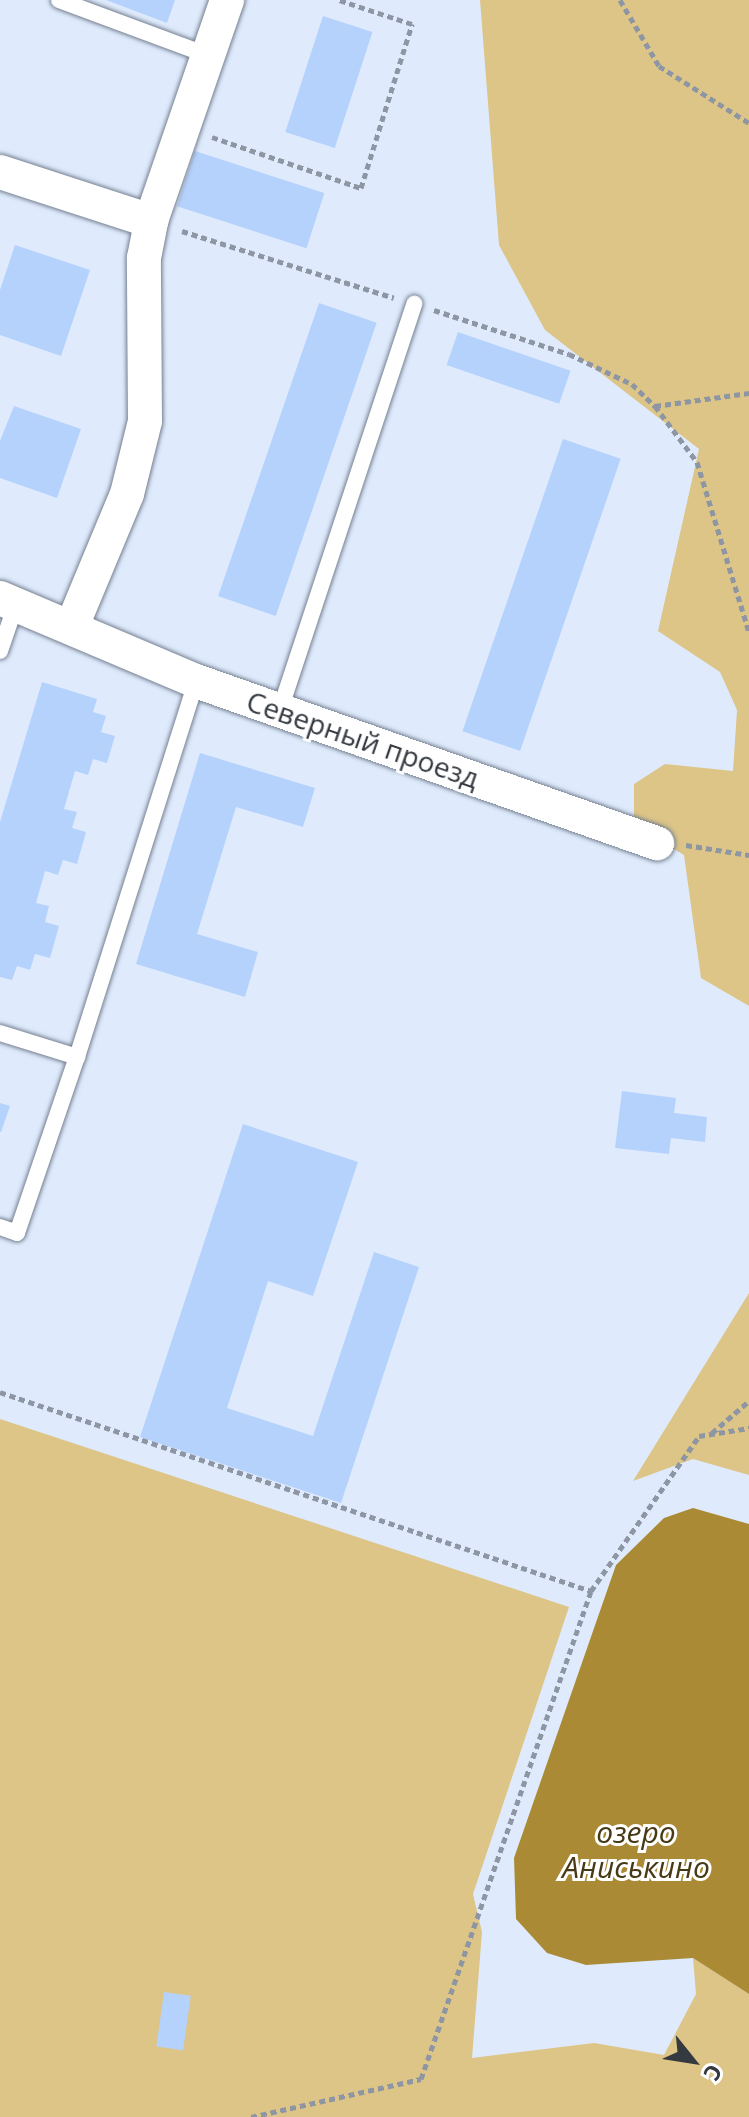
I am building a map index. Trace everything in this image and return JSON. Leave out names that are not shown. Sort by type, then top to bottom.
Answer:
[{"type":"street","points":[[72,626],[127,494],[145,421],[144,258],[151,221],[227,0]]},
{"type":"street","points":[[0,172],[151,221]]},
{"type":"street","name":"Северный проезд","points":[[8,601],[196,681],[657,843]]},
{"type":"lane","points":[[59,0],[207,55]]},
{"type":"lane","points":[[280,710],[414,304]]},
{"type":"lane","points":[[0,651],[8,601]]},
{"type":"lane","points":[[0,1227],[17,1233],[77,1057],[196,681]]},
{"type":"lane","points":[[0,1033],[77,1057]]},
{"type":"path","points":[[183,127],[361,188],[412,24],[339,0]]},
{"type":"path","points":[[620,0],[659,66],[749,123]]},
{"type":"path","points":[[151,221],[569,354],[632,384],[655,406],[697,462],[749,632]]},
{"type":"path","points":[[655,406],[749,393]]},
{"type":"path","points":[[657,843],[749,855]]},
{"type":"path","points":[[0,1392],[591,1591]]},
{"type":"path","points":[[712,1434],[749,1401]]},
{"type":"path","points":[[251,2117],[421,2079],[591,1591],[699,1436],[749,1428]]},
{"type":"shaded area","points":[[480,0],[749,0],[749,1006],[701,978],[684,855],[634,825],[634,784],[665,764],[733,771],[737,710],[720,672],[658,631],[699,449],[545,330],[499,245]]},
{"type":"shaded area","points":[[749,1293],[749,1475],[693,1459],[633,1481]]},
{"type":"shaded area","points":[[0,1419],[569,1607],[473,1894],[482,1932],[472,2058],[594,2043],[664,2055],[696,1994],[693,1958],[749,1994],[749,2117],[0,2117]]},
{"type":"water","name":"озеро Аниськино","points":[[693,1508],[749,1524],[749,1994],[693,1958],[586,1965],[547,1953],[516,1919],[514,1858],[616,1565],[664,1518]]},
{"type":"building","points":[[106,0],[175,0],[167,23]]},
{"type":"building","points":[[323,16],[372,32],[335,148],[285,132]]},
{"type":"building","points":[[195,151],[324,193],[306,248],[177,206]]},
{"type":"building","points":[[15,245],[90,270],[61,356],[0,335],[0,290]]},
{"type":"building","points":[[319,303],[377,323],[276,616],[218,596]]},
{"type":"building","points":[[458,332],[571,371],[559,404],[447,365]]},
{"type":"building","points":[[14,406],[81,429],[57,498],[0,478],[0,441]]},
{"type":"building","points":[[563,439],[621,459],[520,751],[462,731]]},
{"type":"building","points":[[42,682],[97,699],[93,712],[106,716],[101,732],[115,736],[107,763],[93,759],[88,775],[75,771],[64,809],[77,812],[72,828],[86,832],[77,864],[63,860],[58,875],[45,871],[36,903],[49,906],[45,922],[59,926],[50,958],[35,954],[30,970],[17,966],[12,980],[0,977],[0,822]]},
{"type":"building","points":[[200,753],[315,788],[303,827],[236,807],[197,934],[258,952],[245,997],[136,964]]},
{"type":"building","points":[[622,1091],[676,1098],[674,1113],[707,1117],[705,1142],[671,1138],[669,1154],[615,1148]]},
{"type":"building","points":[[0,1103],[10,1106],[1,1132],[0,1132]]},
{"type":"building","points":[[243,1124],[358,1162],[313,1296],[268,1281],[227,1408],[313,1436],[374,1252],[419,1267],[341,1503],[140,1437]]},
{"type":"building","points":[[164,1992],[191,1996],[183,2050],[156,2046]]}]
